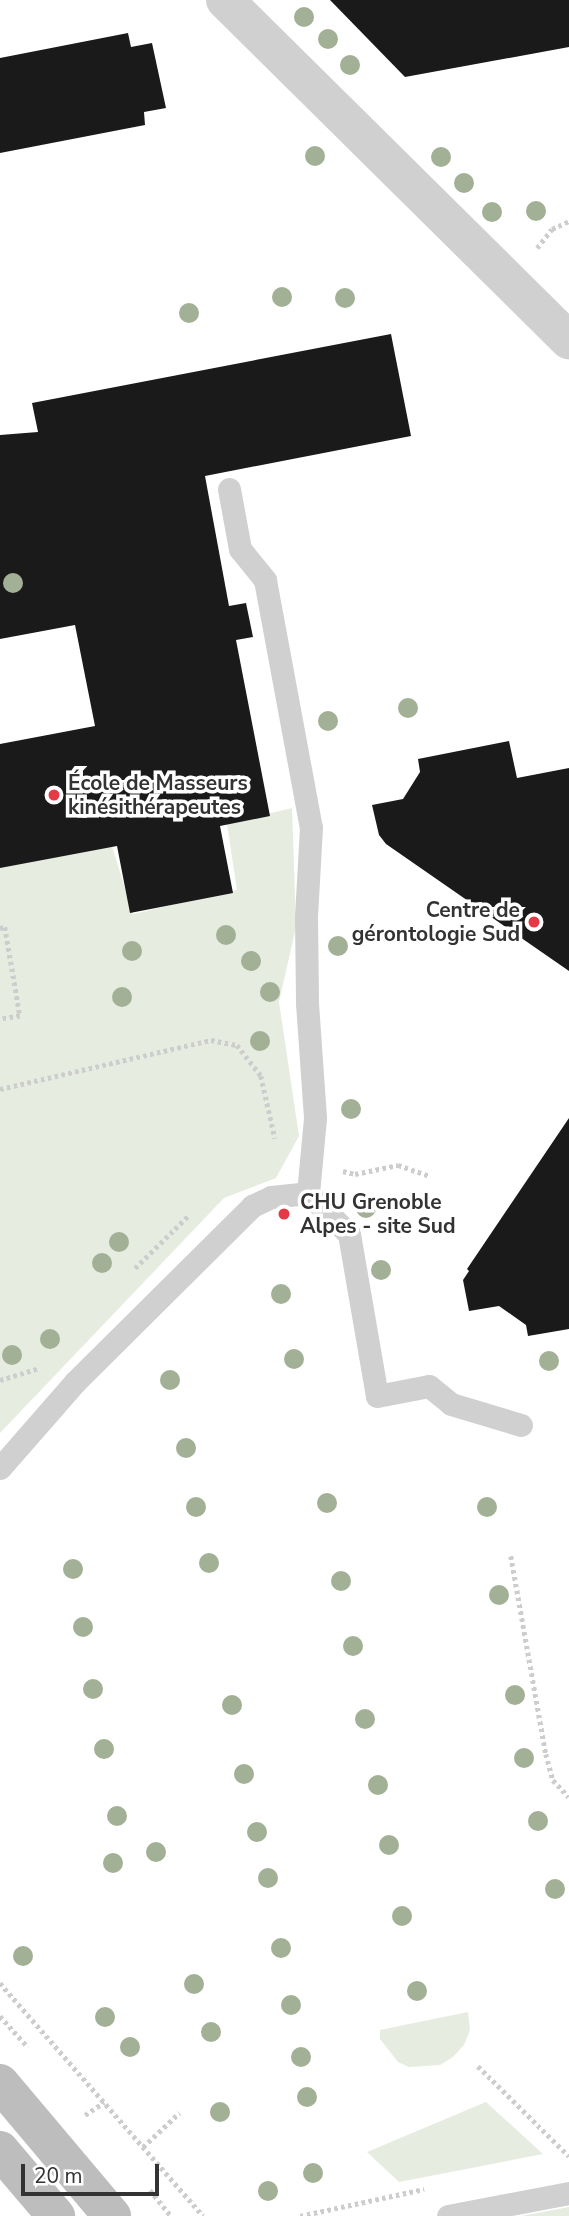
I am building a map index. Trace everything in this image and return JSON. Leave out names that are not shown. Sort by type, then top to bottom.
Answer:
[{"type":"main road","points":[[0,2083],[112,2216]]},
{"type":"main road","points":[[0,2150],[56,2216]]},
{"type":"street","points":[[225,0],[569,340]]},
{"type":"lane","points":[[229,489],[240,549],[265,580],[311,827],[306,917],[315,1118],[308,1194]]},
{"type":"lane","points":[[0,1468],[75,1382],[252,1206],[271,1196],[308,1194],[349,1234],[377,1396],[429,1385],[451,1404],[521,1425]]},
{"type":"lane","points":[[448,2216],[569,2193]]},
{"type":"path","points":[[0,928],[5,927],[20,1016],[0,1019]]},
{"type":"path","points":[[0,1089],[211,1040],[237,1045],[261,1076],[279,1153],[355,1174],[398,1166],[430,1176]]},
{"type":"path","points":[[132,1271],[190,1213]]},
{"type":"path","points":[[0,1380],[45,1365]]},
{"type":"path","points":[[511,1556],[546,1754],[553,1780],[569,1797]]},
{"type":"path","points":[[0,1983],[202,2216]]},
{"type":"path","points":[[478,2066],[569,2156]]},
{"type":"path","points":[[143,2147],[179,2113]]},
{"type":"shaded area","points":[[292,808],[296,927],[279,1002],[299,1136],[276,1178],[224,1198],[0,1433],[0,867],[111,843],[133,914],[237,890],[227,824]]},
{"type":"shaded area","points":[[468,2012],[470,2030],[464,2045],[453,2057],[440,2065],[409,2067],[398,2062],[380,2039],[380,2030]]},
{"type":"shaded area","points":[[486,2102],[543,2154],[399,2182],[367,2152]]},
{"type":"shaded area","points":[[569,2207],[569,2216],[521,2216]]},
{"type":"building","points":[[330,0],[569,0],[569,47],[405,77]]},
{"type":"building","points":[[128,33],[131,47],[152,43],[166,108],[144,112],[145,125],[0,153],[0,58]]},
{"type":"building","points":[[391,334],[411,436],[205,476],[229,606],[246,603],[253,637],[236,640],[270,816],[220,826],[233,893],[130,913],[117,846],[0,868],[0,744],[95,726],[75,625],[0,639],[0,435],[38,432],[32,403]]},
{"type":"building","name":"Centre de gérontologie Sud","points":[[509,741],[517,778],[569,768],[569,971],[386,844],[379,835],[372,805],[403,799],[420,772],[418,759]]},
{"type":"building","points":[[569,1118],[569,1329],[528,1336],[526,1325],[499,1306],[469,1311],[463,1280],[469,1271],[467,1269]]},
{"type":"place","name":"École de Masseurs kinésithérapeutes","points":[[54,795]]},
{"type":"place","name":"Centre de gérontologie Sud","points":[[534,922]]},
{"type":"place","name":"CHU Grenoble Alpes - site Sud","points":[[284,1214]]}]
